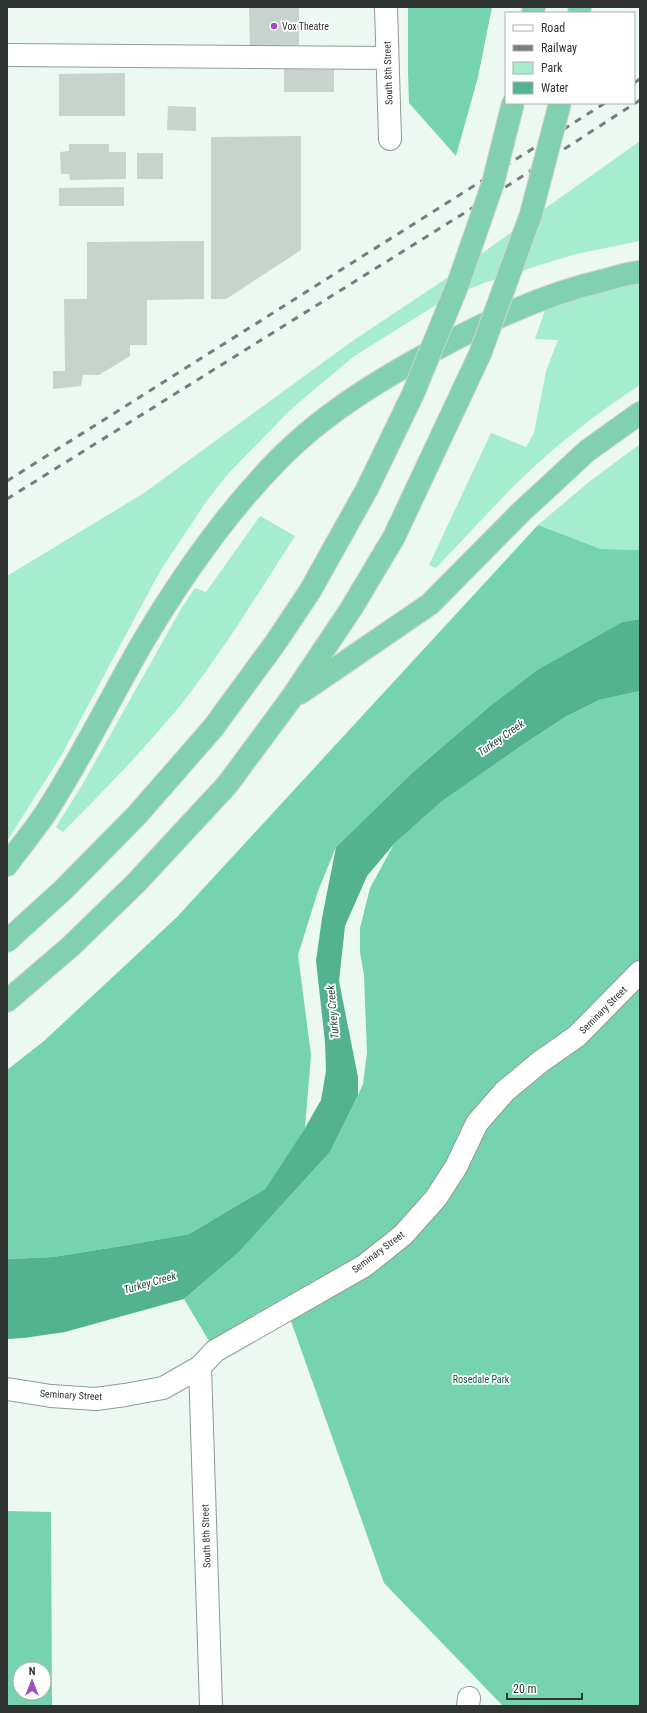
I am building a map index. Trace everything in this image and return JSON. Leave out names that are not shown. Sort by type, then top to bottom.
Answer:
[{"type":"highway","points":[[7,941],[63,890],[137,815],[178,768],[217,722],[276,642],[310,591],[367,489],[413,394],[458,284],[490,191],[514,104]]},
{"type":"highway","points":[[9,1000],[70,947],[136,883],[227,785],[290,700],[351,609],[394,537],[480,354],[531,214],[560,104]]},
{"type":"highway","points":[[7,865],[48,809],[82,752],[142,644],[192,565],[233,510],[279,459],[331,413],[437,348],[486,322],[575,287],[640,272]]},
{"type":"highway","points":[[290,700],[430,604],[520,512],[587,451],[640,412]]},
{"type":"street","name":"South 8th Street","points":[[386,7],[390,138]]},
{"type":"street","points":[[7,55],[387,58]]},
{"type":"street","name":"Seminary Street","points":[[7,1389],[51,1396],[96,1398],[163,1388],[200,1367],[215,1351],[364,1266],[403,1235],[436,1198],[456,1167],[477,1123],[504,1091],[540,1062],[577,1036],[640,972]]},
{"type":"street","name":"South 8th Street","points":[[200,1367],[211,1706]]},
{"type":"green space","points":[[408,7],[492,7],[478,77],[456,156],[409,103]]},
{"type":"green space","points":[[640,141],[640,241],[576,254],[484,283],[447,298],[353,357],[290,410],[227,475],[206,502],[160,571],[61,756],[7,841],[7,576],[144,493],[351,342],[450,276]]},
{"type":"green space","points":[[640,284],[640,385],[608,407],[560,444],[516,484],[436,568],[429,565],[491,433],[526,447],[534,433],[546,371],[558,340],[535,339],[546,307],[624,285]]},
{"type":"green space","points":[[640,444],[640,550],[601,549],[538,525],[589,482]]},
{"type":"green space","points":[[260,516],[295,536],[231,635],[190,693],[144,747],[63,832],[56,827],[82,785],[181,609],[195,588],[206,592]]},
{"type":"green space","points":[[538,525],[601,549],[640,550],[640,619],[622,622],[537,670],[490,706],[413,772],[336,847],[318,891],[298,955],[311,1055],[305,1128],[265,1189],[189,1234],[53,1257],[7,1259],[7,1070],[44,1041],[177,917]]},
{"type":"green space","name":"Rosedale Park","points":[[640,691],[640,1706],[503,1706],[384,1583],[287,1310],[215,1351],[184,1299],[239,1252],[330,1152],[358,1095],[363,1084],[367,1053],[364,975],[360,952],[360,928],[370,888],[394,844],[441,802],[565,717],[599,700]]},
{"type":"green space","points":[[7,1511],[51,1512],[52,1661],[12,1661],[12,1701],[52,1701],[52,1706],[7,1706]]},
{"type":"water","name":"Turkey Creek","points":[[640,619],[640,691],[599,700],[565,717],[521,746],[441,802],[394,844],[367,876],[345,926],[339,981],[358,1077],[358,1095],[330,1152],[239,1252],[184,1299],[65,1332],[7,1339],[7,1259],[53,1257],[189,1234],[265,1189],[305,1128],[321,1100],[326,1071],[325,1042],[316,961],[322,918],[336,847],[413,772],[490,706],[537,670],[622,622]]},
{"type":"building","name":"Vox Theatre","points":[[249,7],[299,7],[299,45],[250,46]]},
{"type":"building","points":[[284,69],[334,70],[334,92],[284,92]]},
{"type":"building","points":[[125,73],[125,116],[59,116],[59,74]]},
{"type":"building","points":[[168,106],[196,107],[196,131],[167,130]]},
{"type":"building","points":[[301,136],[301,250],[226,299],[211,299],[211,137]]},
{"type":"building","points":[[69,144],[109,144],[109,152],[126,152],[126,179],[70,180],[69,174],[61,174],[60,152],[69,151]]},
{"type":"building","points":[[137,153],[163,153],[163,179],[137,179]]},
{"type":"building","points":[[124,187],[124,206],[59,206],[59,188]]},
{"type":"building","points":[[204,241],[204,299],[147,300],[147,345],[130,345],[130,356],[99,375],[83,375],[81,386],[53,389],[53,371],[65,371],[64,299],[87,299],[87,242]]},
{"type":"railway","points":[[635,82],[640,79]]},
{"type":"railway","points":[[635,103],[640,100]]},
{"type":"railway","points":[[7,481],[603,104]]},
{"type":"railway","points":[[7,499],[501,190],[634,104]]},
{"type":"place","name":"Vox Theatre","points":[[274,26]]}]
